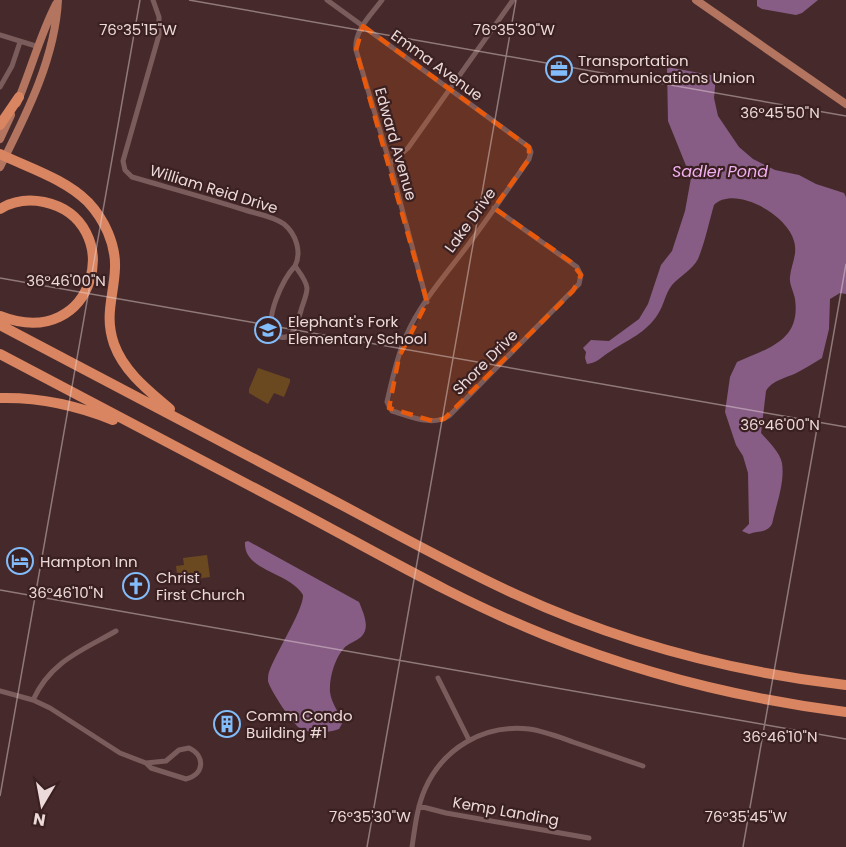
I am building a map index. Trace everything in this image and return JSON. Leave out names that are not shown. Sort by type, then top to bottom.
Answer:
[{"type":"highway","points":[[0,125],[20,97]]},
{"type":"highway","points":[[2,159],[68,187],[79,194],[98,214],[108,231],[116,266],[109,310],[111,334],[121,360],[136,378],[189,425]]},
{"type":"highway","points":[[0,209],[10,204],[30,201],[42,201],[59,207],[82,227],[90,243],[93,257],[88,287],[80,300],[65,314],[56,319],[37,323],[14,321],[0,316]]},
{"type":"highway","points":[[0,325],[438,556],[516,594],[585,623],[663,649],[769,674],[846,685]]},
{"type":"highway","points":[[0,354],[458,596],[569,645],[687,682],[776,702],[846,712]]},
{"type":"highway","points":[[0,398],[44,400],[83,409],[192,455]]},
{"type":"main road","points":[[0,139],[20,97],[47,22],[58,0]]},
{"type":"main road","points":[[2,159],[25,114],[45,66],[57,27],[58,0]]},
{"type":"main road","points":[[696,0],[846,104]]},
{"type":"street","name":"William Reid Drive","points":[[153,0],[159,17],[159,35],[123,161],[125,170],[132,177],[245,210],[282,223],[289,229],[296,242],[298,256],[295,266],[283,283],[271,323],[274,334],[280,338],[294,331],[306,292],[306,283],[295,266]]},
{"type":"street","name":"Emma Avenue","points":[[327,0],[528,147],[531,152]]},
{"type":"street","name":"Edward Avenue","points":[[382,0],[357,37],[356,50],[427,302]]},
{"type":"street","points":[[390,165],[408,148],[513,0]]},
{"type":"street","points":[[0,35],[39,47]]},
{"type":"street","points":[[0,87],[12,66],[20,42]]},
{"type":"street","name":"Lake Drive","points":[[427,302],[528,161],[531,152]]},
{"type":"street","name":"Shore Drive","points":[[427,302],[405,338],[387,402],[392,411],[433,422],[449,416],[566,299],[581,280],[580,272],[571,262],[494,207]]},
{"type":"street","points":[[33,700],[47,676],[59,663],[116,631]]},
{"type":"street","points":[[438,678],[469,740]]},
{"type":"street","points":[[0,691],[33,700],[50,708],[120,753],[146,763],[151,768],[191,778],[199,772],[201,763],[198,754],[189,748],[179,750],[166,761],[146,763]]},
{"type":"street","points":[[412,847],[419,806],[438,765],[469,740],[501,729],[530,729],[542,731],[643,766]]},
{"type":"street","name":"Kemp Landing","points":[[419,806],[446,813],[589,838]]},
{"type":"highlighted area","points":[[363,26],[529,147],[529,159],[494,208],[571,262],[581,275],[573,291],[444,419],[433,421],[389,408],[399,357],[427,302],[356,50]]},
{"type":"shaded area","points":[[258,368],[290,379],[284,397],[274,393],[268,404],[249,393]]},
{"type":"shaded area","points":[[207,555],[210,577],[178,581],[176,566],[184,565],[183,558]]},
{"type":"water","points":[[757,0],[818,0],[796,15],[762,9],[757,6]]},
{"type":"water","name":"Sadler Pond","points":[[667,67],[716,76],[714,98],[718,116],[739,147],[753,159],[775,170],[799,175],[816,184],[844,193],[846,197],[846,294],[840,293],[830,299],[829,329],[822,358],[777,381],[766,391],[761,433],[779,455],[783,471],[772,524],[764,531],[749,534],[742,531],[749,524],[748,473],[725,412],[730,377],[737,362],[771,347],[787,334],[793,325],[796,313],[790,280],[795,246],[789,231],[781,221],[771,212],[746,200],[734,198],[714,205],[698,259],[672,285],[653,321],[637,335],[594,362],[587,364],[586,352],[583,348],[591,340],[609,341],[639,319],[648,304],[661,265],[672,251],[685,211],[691,178],[668,121]]},
{"type":"water","points":[[248,541],[359,602],[366,625],[364,633],[341,651],[333,668],[331,680],[330,692],[333,704],[343,722],[339,729],[310,732],[301,729],[277,699],[268,681],[272,664],[299,610],[303,595],[297,587],[251,559],[246,552],[245,542]]},
{"type":"place","name":"Transportation Communications Union","points":[[559,69]]},
{"type":"place","name":"Elephant's Fork Elementary School","points":[[268,330]]},
{"type":"place","name":"Hampton Inn","points":[[20,561]]},
{"type":"place","name":"Christ First Church","points":[[136,586]]},
{"type":"place","name":"Comm Condo Building #1","points":[[227,724]]}]
